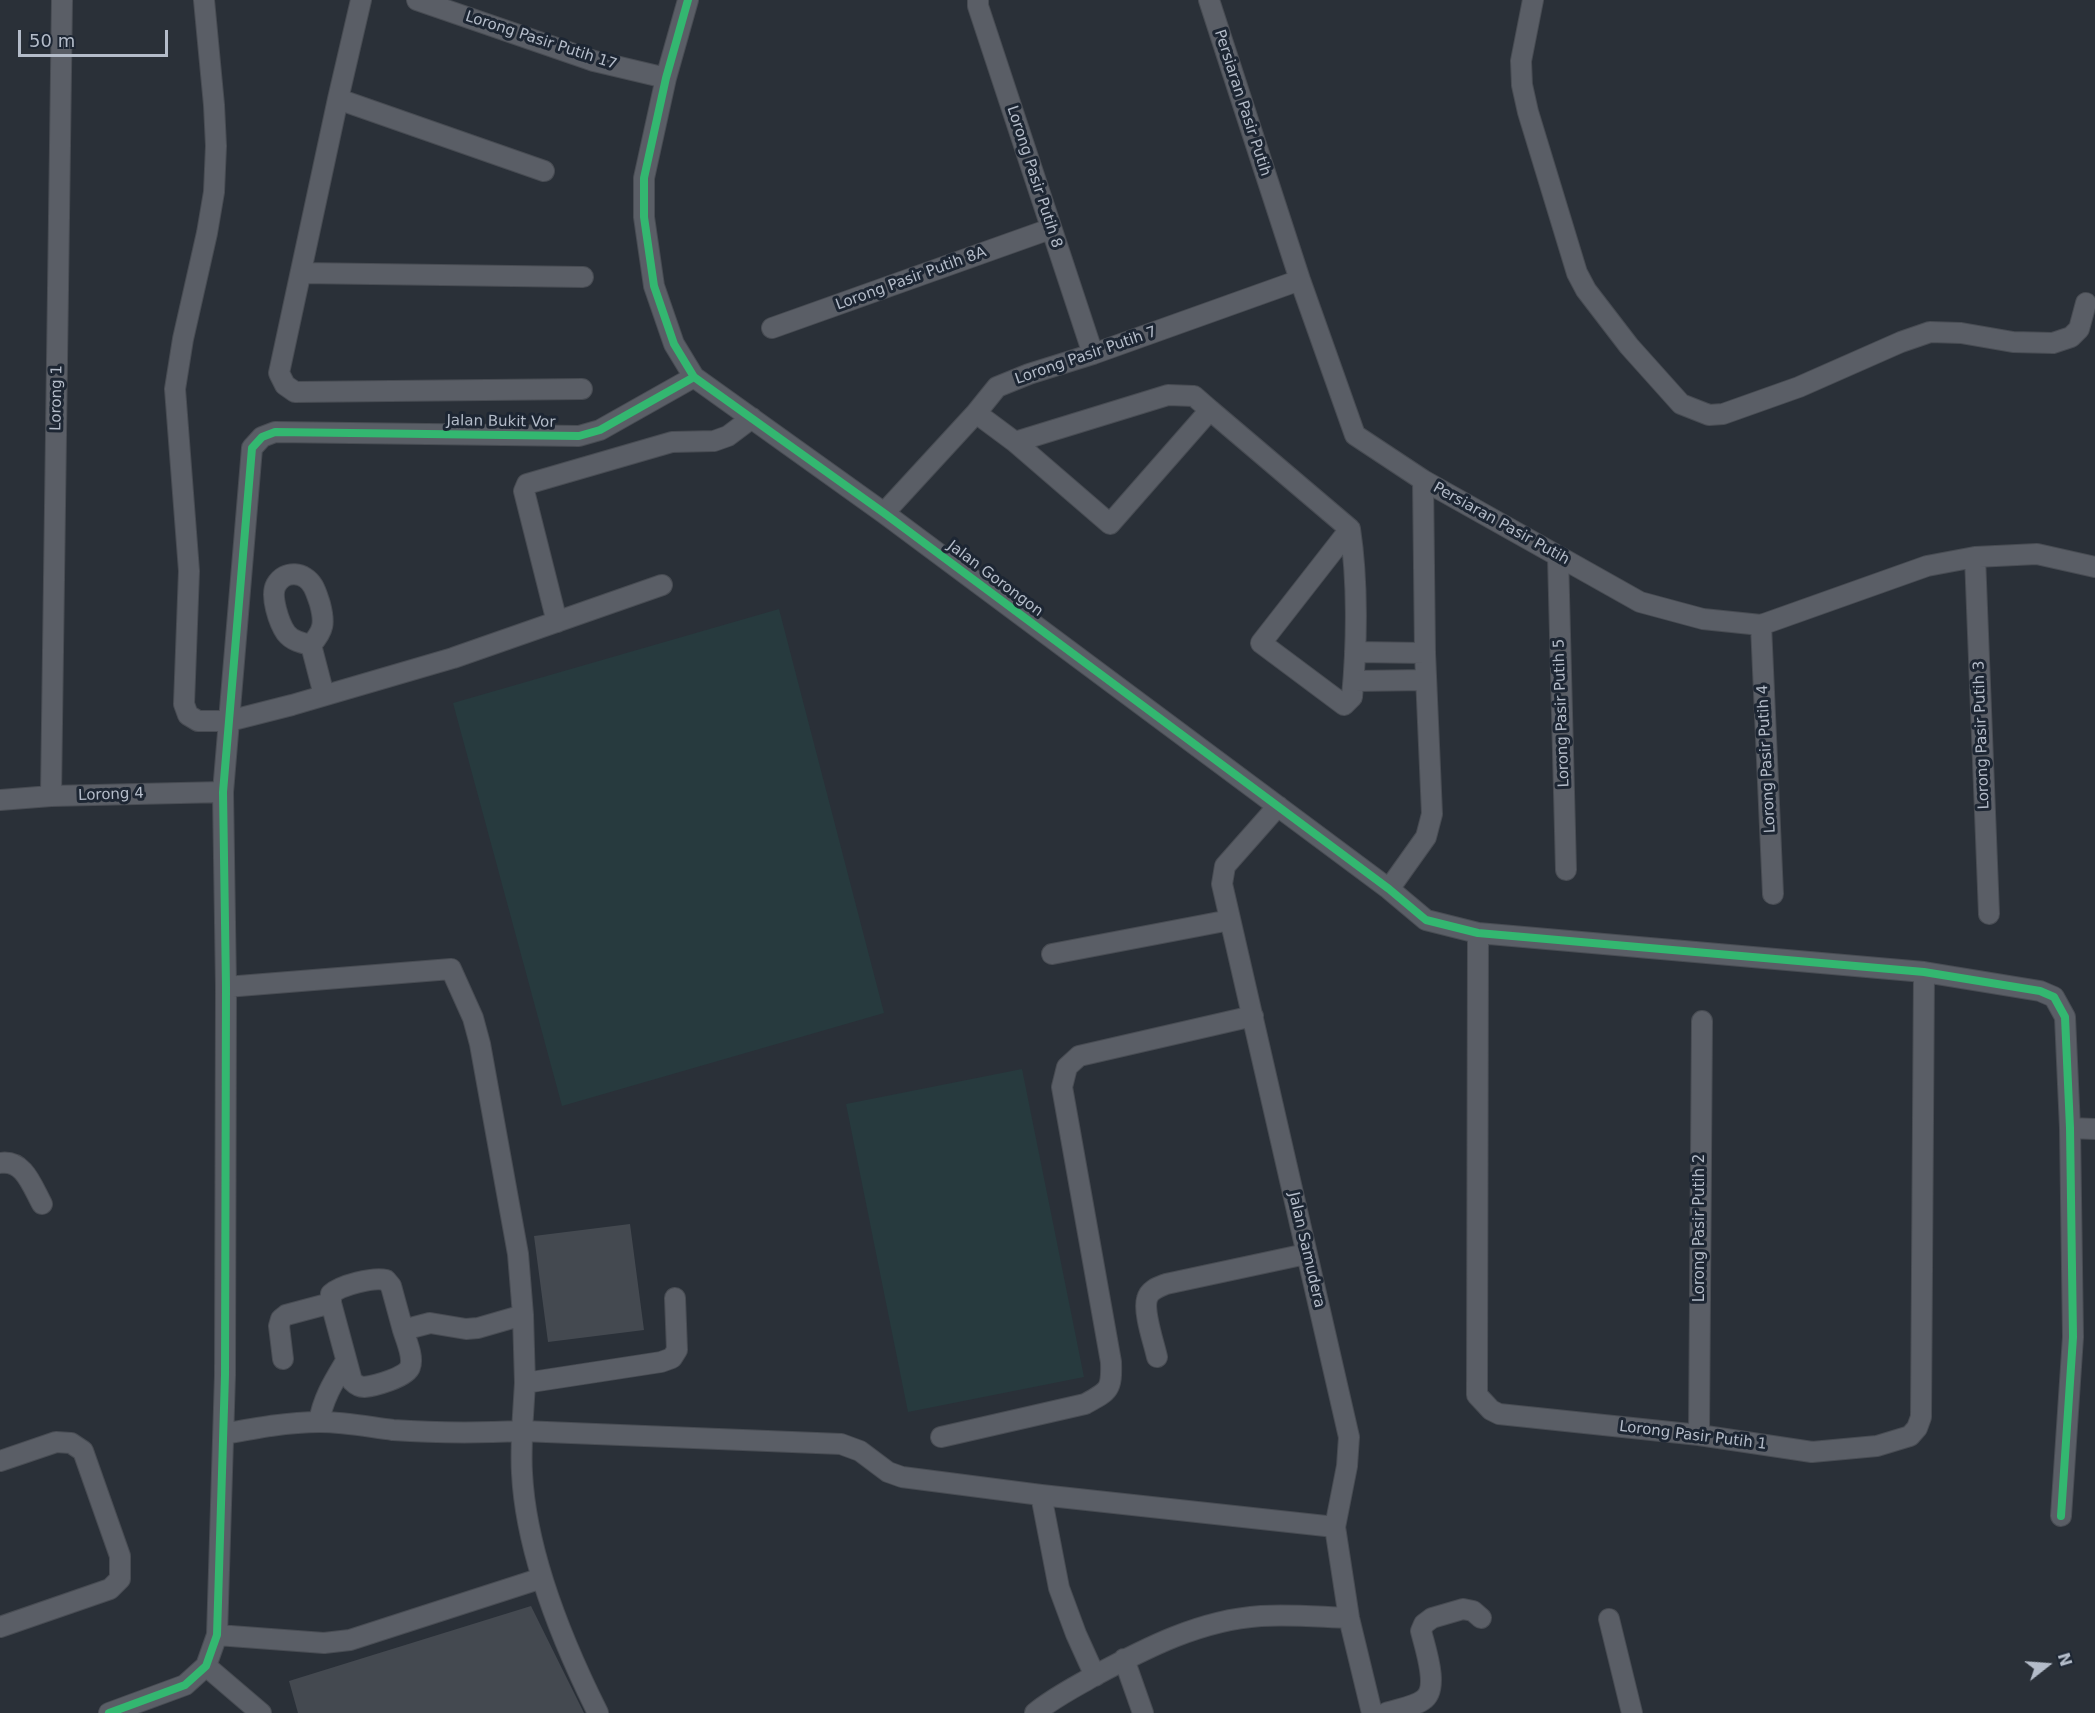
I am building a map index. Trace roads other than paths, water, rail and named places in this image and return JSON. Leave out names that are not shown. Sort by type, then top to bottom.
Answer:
[{"type":"street","name":"Lorong 1","points":[[51,796],[62,0]]},
{"type":"street","points":[[204,0],[214,105],[216,146],[214,192],[183,339],[175,389],[189,571],[184,704],[188,715],[198,721],[229,721],[324,695],[453,658],[662,585]]},
{"type":"street","points":[[361,0],[279,373],[285,385],[296,392],[582,389]]},
{"type":"street","name":"Lorong Pasir Putih 17","points":[[417,0],[594,61],[666,78]]},
{"type":"street","points":[[688,0],[666,78],[644,178],[644,217],[654,286],[674,344],[694,377]]},
{"type":"street","name":"Persiaran Pasir Putih","points":[[1209,0],[1300,280],[1355,435],[1422,480],[1640,602],[1703,620],[1761,625],[1927,566],[1975,557],[2037,554],[2095,567]]},
{"type":"street","points":[[1533,0],[1521,60],[1522,85],[1528,112],[1577,273],[1586,290],[1629,346],[1681,405],[1709,415],[1723,414],[1799,387],[1901,342],[1930,332],[1961,333],[2013,342],[2053,343],[2070,337],[2079,329],[2086,303]]},
{"type":"street","name":"Lorong Pasir Putih 8","points":[[973,2],[1093,354]]},
{"type":"street","points":[[338,99],[544,171]]},
{"type":"street","name":"Lorong Pasir Putih 8A","points":[[772,328],[1050,229]]},
{"type":"street","points":[[301,273],[583,277]]},
{"type":"street","name":"Lorong Pasir Putih 7","points":[[884,513],[997,387],[1300,280]]},
{"type":"street","name":"Jalan Bukit Vor","points":[[206,1666],[217,1635],[224,1434],[226,987],[223,792],[252,448],[262,437],[275,432],[579,436],[600,430],[694,377]]},
{"type":"street","name":"Jalan Gorongon","points":[[694,377],[884,513],[1426,920],[1478,933],[1924,972],[2040,991],[2054,997],[2065,1017],[2070,1128]]},
{"type":"street","points":[[1015,442],[1168,395],[1194,396],[1350,529],[1354,554],[1355,652],[1352,697],[1344,705],[1261,644],[1350,529]]},
{"type":"street","points":[[976,413],[1015,442],[1110,524],[1209,410]]},
{"type":"street","points":[[558,622],[524,491],[527,484],[672,442],[714,441],[728,436],[752,418]]},
{"type":"street","points":[[1389,890],[1426,837],[1432,814],[1425,653],[1422,480]]},
{"type":"street","name":"Lorong Pasir Putih 5","points":[[1557,556],[1566,870]]},
{"type":"street","name":"Lorong Pasir Putih 3","points":[[1975,557],[1989,914]]},
{"type":"street","name":"Lorong Pasir Putih 4","points":[[1761,625],[1773,894]]},
{"type":"street","points":[[310,645],[324,695]]},
{"type":"street","points":[[1355,652],[1425,653]]},
{"type":"street","points":[[1354,681],[1426,681]]},
{"type":"street","name":"Lorong 4","points":[[0,800],[51,796],[223,792]]},
{"type":"street","name":"Jalan Samudera","points":[[1278,807],[1225,866],[1222,884],[1349,1437],[1347,1466],[1335,1527],[1348,1618],[1372,1713]]},
{"type":"street","points":[[1053,954],[1230,920]]},
{"type":"street","name":"Lorong Pasir Putih 1","points":[[1478,933],[1478,1395],[1491,1410],[1499,1414],[1699,1435],[1812,1452],[1877,1446],[1910,1436],[1917,1428],[1921,1417],[1924,972]]},
{"type":"street","points":[[226,987],[451,969],[473,1018],[485,1066],[518,1254],[525,1383],[522,1474],[529,1524],[542,1578],[570,1654],[597,1713]]},
{"type":"street","points":[[941,1437],[1085,1404],[1102,1395],[1112,1383],[1111,1362],[1062,1087],[1067,1067],[1079,1056],[1253,1016]]},
{"type":"street","name":"Lorong Pasir Putih 2","points":[[1699,1435],[1701,1021]]},
{"type":"street","points":[[2061,1516],[2073,1337],[2070,1128],[2095,1129]]},
{"type":"street","points":[[0,1163],[16,1164],[24,1170],[42,1204]]},
{"type":"street","points":[[1157,1357],[1147,1312],[1147,1298],[1154,1289],[1166,1284],[1306,1254]]},
{"type":"street","points":[[378,1278],[386,1280],[391,1286],[403,1330],[411,1362],[410,1370],[404,1376],[365,1387],[357,1386],[352,1381],[346,1361],[331,1303],[331,1294],[337,1289],[378,1278]]},
{"type":"street","points":[[525,1383],[661,1362],[672,1358],[677,1350],[675,1298]]},
{"type":"street","points":[[283,1359],[279,1326],[281,1318],[331,1303]]},
{"type":"street","points":[[403,1330],[430,1323],[466,1329],[478,1328],[523,1315]]},
{"type":"street","points":[[320,1422],[322,1404],[327,1392],[346,1361]]},
{"type":"street","points":[[224,1434],[289,1423],[320,1422],[350,1423],[436,1433],[522,1431],[841,1444],[860,1451],[888,1472],[902,1477],[1041,1495],[1335,1527]]},
{"type":"street","points":[[0,1461],[56,1442],[71,1443],[83,1451],[120,1556],[121,1568],[120,1580],[110,1588],[0,1627]]},
{"type":"street","points":[[1041,1495],[1059,1588],[1095,1676]]},
{"type":"street","points":[[217,1635],[324,1643],[350,1640],[542,1578]]},
{"type":"street","points":[[1386,1713],[1423,1700],[1430,1692],[1432,1682],[1421,1631],[1424,1624],[1432,1618],[1463,1609],[1473,1611],[1481,1618]]},
{"type":"street","points":[[1035,1713],[1065,1692],[1124,1659],[1160,1642],[1210,1624],[1261,1616],[1348,1618]]},
{"type":"street","points":[[1609,1619],[1632,1713]]},
{"type":"street","points":[[1124,1659],[1143,1713]]},
{"type":"street","points":[[109,1713],[185,1685],[206,1666],[261,1713]]}]
